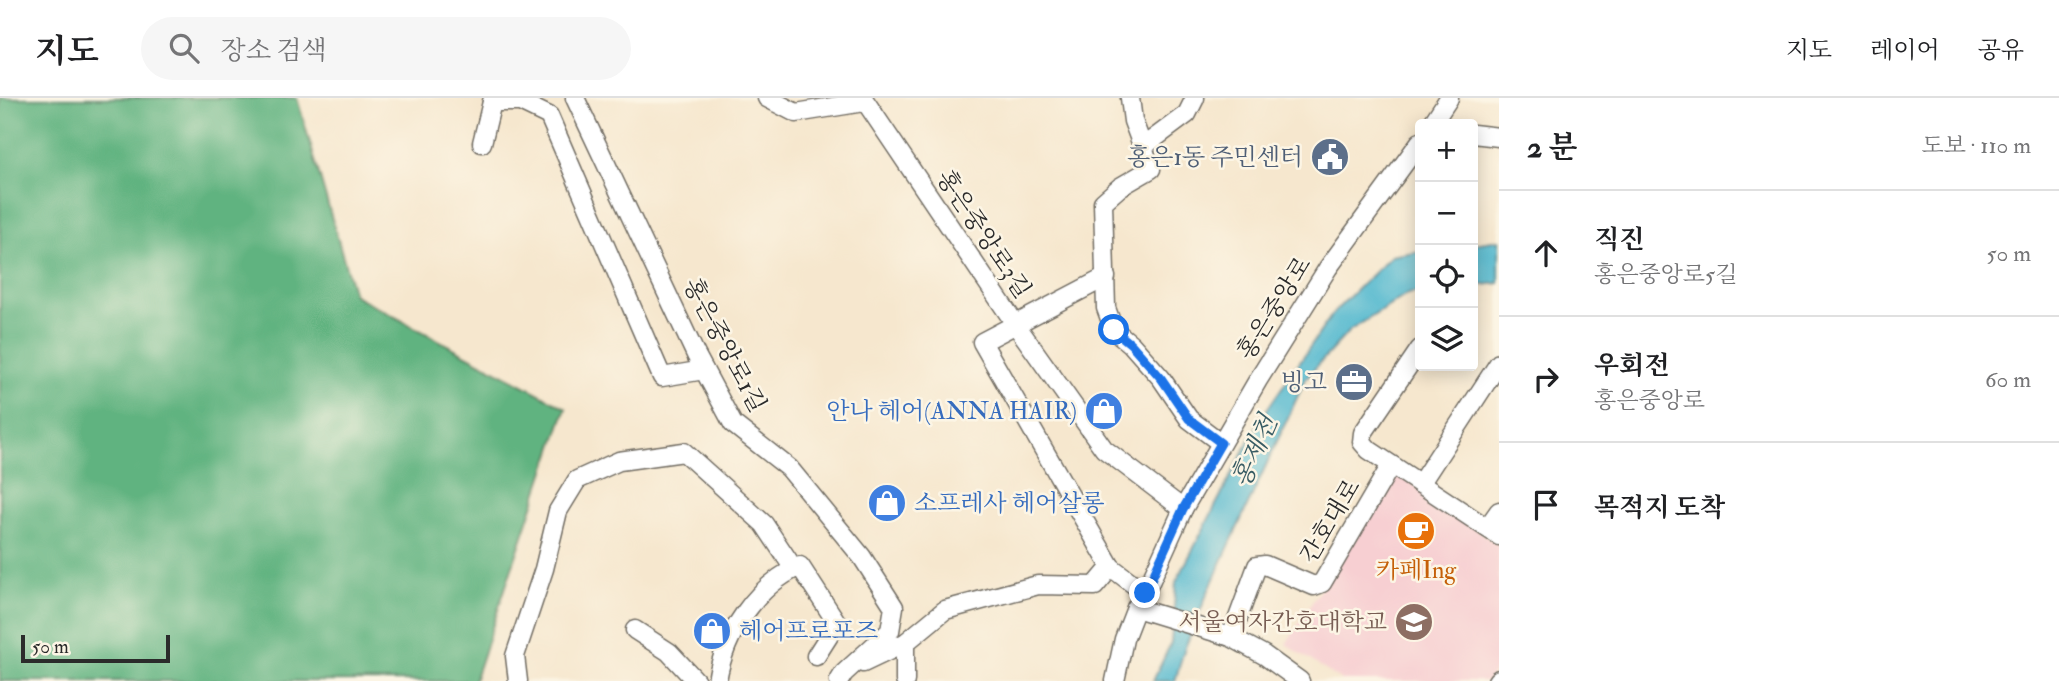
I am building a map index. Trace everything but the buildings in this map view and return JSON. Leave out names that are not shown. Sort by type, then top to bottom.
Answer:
[{"type":"street","points":[[767,98],[796,114],[864,100]]},
{"type":"street","points":[[1130,98],[1133,121],[1151,169],[1120,187],[1103,202],[1107,308],[1114,330],[1131,344],[1161,378],[1189,419],[1221,443]]},
{"type":"street","points":[[1144,146],[1187,114],[1195,98]]},
{"type":"street","points":[[1435,119],[1449,98]]},
{"type":"street","points":[[482,143],[493,100],[520,102],[549,116],[662,377],[704,370]]},
{"type":"street","name":"홍은중앙로3길","points":[[864,100],[1016,325],[982,342],[1111,568],[1141,604]]},
{"type":"street","points":[[559,113],[577,101]]},
{"type":"street","name":"홍은중앙로1길","points":[[577,101],[704,370],[733,424],[789,468],[862,556],[894,607],[890,632],[842,677]]},
{"type":"street","points":[[1478,134],[1499,136]]},
{"type":"street","name":"홍은중앙로","points":[[1115,681],[1124,639],[1183,509],[1328,268],[1415,149]]},
{"type":"street","points":[[1106,277],[1016,325],[1104,449],[1183,509]]},
{"type":"street","points":[[1415,356],[1363,433],[1362,442],[1391,465],[1493,532],[1499,511]]},
{"type":"street","points":[[1420,484],[1499,363]]},
{"type":"street","points":[[518,681],[515,656],[544,569],[558,511],[577,480],[619,461],[684,452],[764,524],[794,569]]},
{"type":"street","name":"간호대로","points":[[1228,636],[1257,565],[1265,565],[1314,586],[1322,583],[1391,465]]},
{"type":"street","points":[[717,681],[720,663],[740,618],[781,575],[800,566],[837,623],[816,656]]},
{"type":"street","points":[[842,677],[905,643],[945,610],[1038,585],[1095,586],[1111,568]]},
{"type":"street","points":[[1141,604],[1228,636],[1264,655],[1300,681]]},
{"type":"street","points":[[635,630],[669,652],[696,681]]},
{"type":"street","points":[[905,643],[905,681]]},
{"type":"shaded area","points":[[1395,471],[1499,546],[1499,664],[1488,681],[1342,681],[1286,644]]},
{"type":"green space","points":[[0,98],[297,98],[354,295],[566,408],[474,681],[0,681]]},
{"type":"water","points":[[1499,240],[1499,283],[1478,285],[1478,243]]},
{"type":"water","name":"홍제천","points":[[1415,252],[1415,293],[1408,294],[1349,331],[1306,378],[1207,594],[1184,650],[1175,681],[1153,681],[1171,643],[1176,582],[1261,418],[1334,312],[1391,256]]},
{"type":"place","name":"홍은1동 주민센터","points":[[1330,157]]},
{"type":"place","name":"빙고","points":[[1354,382]]},
{"type":"place","name":"안나 헤어(ANNA HAIR)","points":[[1104,411]]},
{"type":"place","name":"소프레사 헤어살롱","points":[[887,503]]},
{"type":"place","name":"카페Ing","points":[[1416,531]]},
{"type":"place","name":"서울여자간호대학교","points":[[1414,622]]},
{"type":"place","name":"헤어프로포즈","points":[[712,631]]},
{"type":"route","points":[[1114,330],[1131,344],[1161,378],[1189,419],[1221,443],[1183,509],[1145,593]]}]
